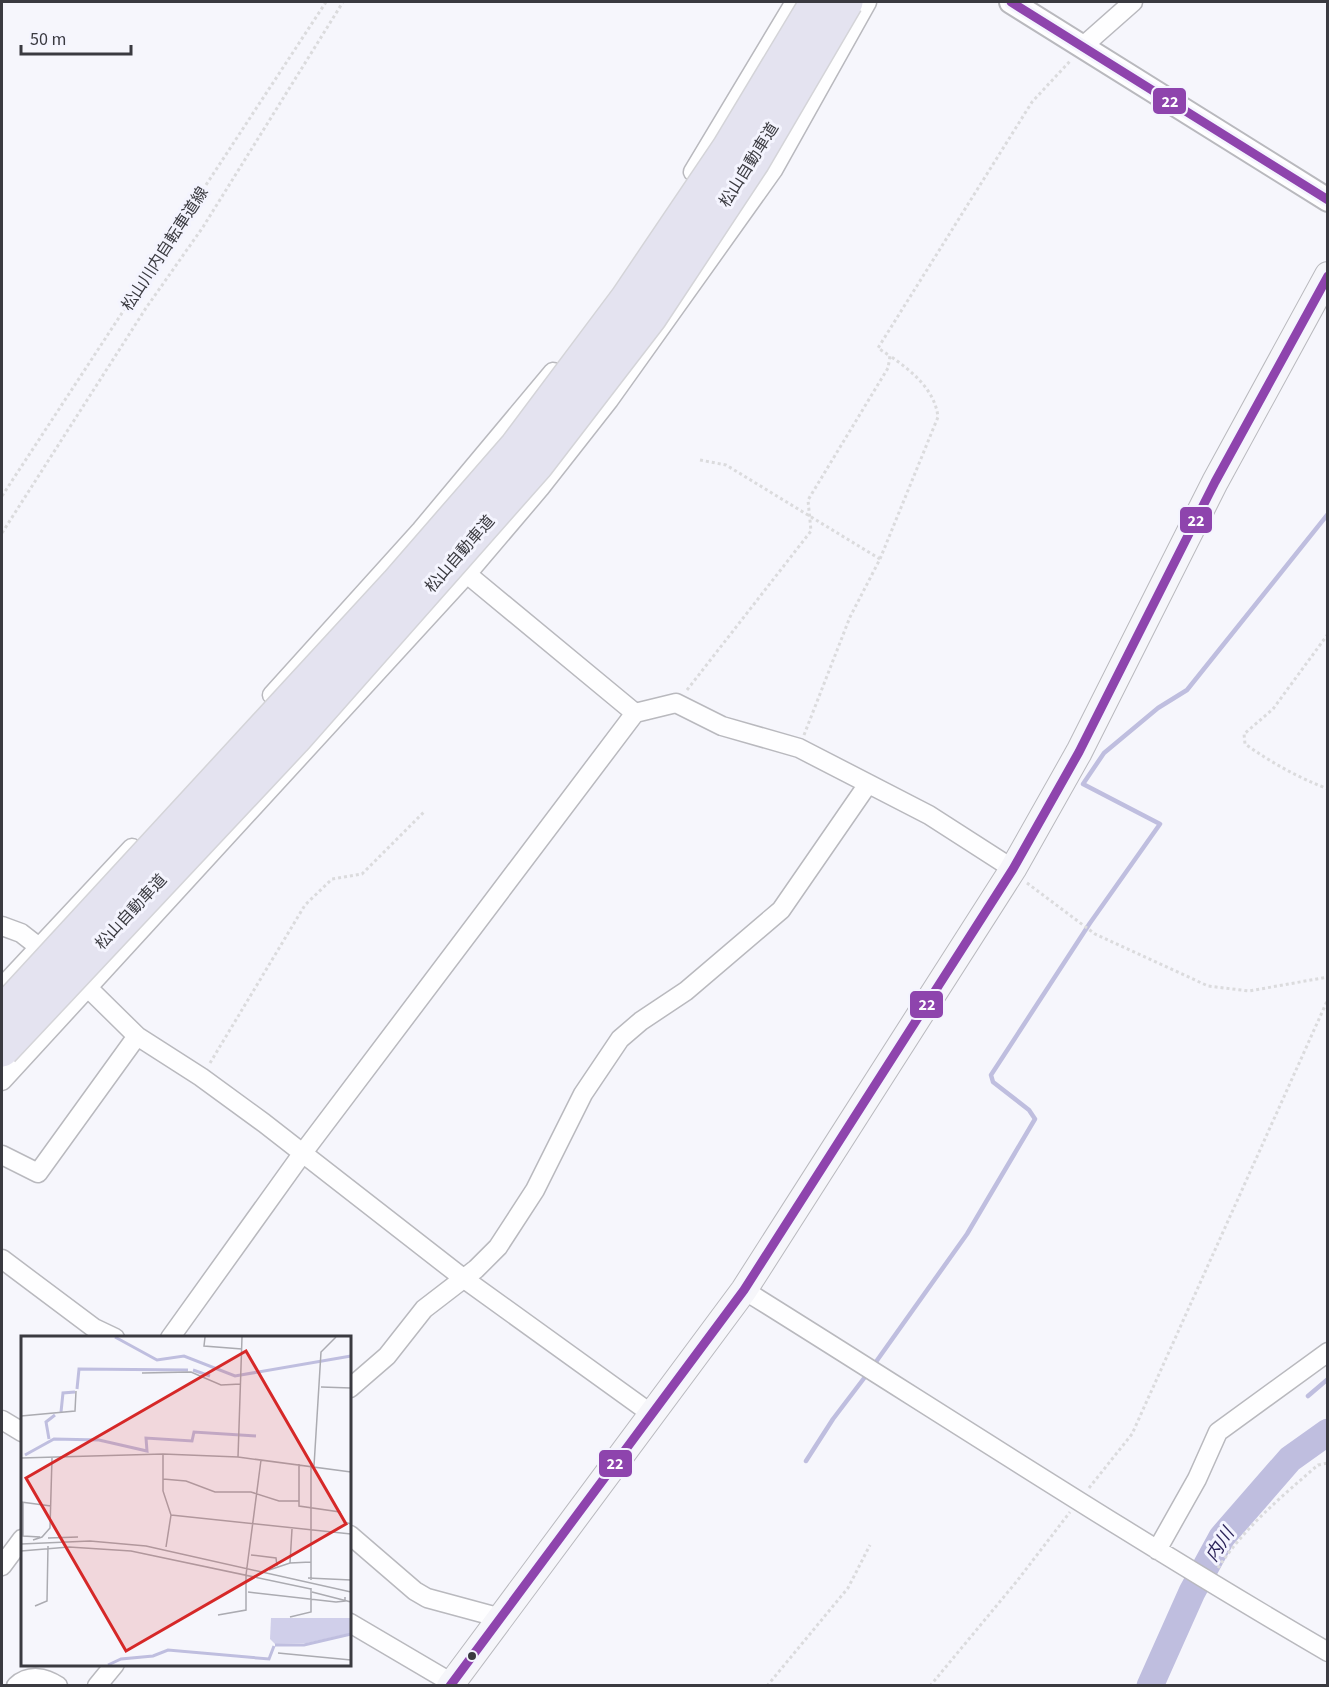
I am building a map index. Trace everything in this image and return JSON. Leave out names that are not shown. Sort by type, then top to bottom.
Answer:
[{"type":"highway","name":"松山自動車道","points":[[2,1013],[397,584],[517,446],[634,290],[729,148],[818,2]]},
{"type":"highway","name":"松山自動車道","points":[[2,1050],[294,739],[537,464],[650,316],[753,161],[846,2]]},
{"type":"main road","points":[[451,1684],[744,1290],[1013,869],[1079,752],[1215,482],[1328,275]]},
{"type":"street","points":[[2,987],[211,764],[421,530],[562,362],[643,248],[710,147],[795,2]]},
{"type":"street","points":[[2,1081],[467,574],[540,488],[609,399],[767,179],[816,97],[867,2]]},
{"type":"street","points":[[1011,2],[1328,200]]},
{"type":"street","points":[[1082,47],[1133,2]]},
{"type":"street","points":[[467,574],[635,713]]},
{"type":"street","points":[[172,1336],[302,1154],[635,713],[676,703],[722,726],[799,748],[929,815],[1013,869]]},
{"type":"street","points":[[351,1387],[387,1356],[424,1309],[498,1247],[535,1190],[583,1094],[620,1040],[641,1021],[686,991],[781,910],[868,784]]},
{"type":"street","points":[[2,926],[21,933],[40,946],[88,987],[137,1036],[201,1077],[463,1278],[653,1415]]},
{"type":"street","points":[[2,1155],[38,1173],[137,1036]]},
{"type":"street","points":[[2,1259],[94,1328],[111,1336]]},
{"type":"street","points":[[744,1290],[1080,1500],[1189,1572],[1328,1652]]},
{"type":"street","points":[[1156,1550],[1197,1479],[1218,1432],[1328,1352]]},
{"type":"street","points":[[2,1420],[21,1431]]},
{"type":"street","points":[[351,1536],[415,1591],[428,1598],[501,1618]]},
{"type":"street","points":[[2,1566],[21,1540]]},
{"type":"street","points":[[351,1624],[451,1684]]},
{"type":"street","points":[[97,1686],[114,1666]]},
{"type":"street","points":[[16,1686],[22,1680],[43,1678],[58,1686]]},
{"type":"path","name":"松山川内自転車道線","points":[[2,496],[326,2]]},
{"type":"path","points":[[2,533],[146,308],[203,227],[343,2]]},
{"type":"path","points":[[799,748],[850,617],[879,559],[938,417],[936,401],[921,382],[878,348],[1032,102],[1082,47]]},
{"type":"path","points":[[676,703],[805,542],[811,531],[808,500],[888,368],[890,356]]},
{"type":"path","points":[[700,460],[726,465],[879,559]]},
{"type":"path","points":[[1328,634],[1273,709],[1244,734],[1245,744],[1268,760],[1298,778],[1328,789]]},
{"type":"path","points":[[201,1077],[305,905],[332,879],[362,874],[424,812]]},
{"type":"path","points":[[1013,869],[1022,879],[1095,934],[1208,986],[1249,991],[1328,977]]},
{"type":"path","points":[[930,1686],[1017,1581],[1132,1434],[1328,999]]},
{"type":"path","points":[[1210,1584],[1233,1546],[1256,1520],[1318,1465],[1328,1463]]},
{"type":"path","points":[[767,1686],[848,1588],[870,1545]]},
{"type":"waterway","points":[[873,1366],[967,1234],[1035,1119],[1029,1110],[993,1082],[991,1075],[1090,923],[1160,824],[1083,784],[1104,753],[1158,708],[1187,690],[1328,514]]},
{"type":"waterway","points":[[806,1461],[833,1419],[868,1373]]},
{"type":"waterway","points":[[1308,1396],[1328,1379]]},
{"type":"waterway","name":"内川","points":[[1150,1686],[1192,1592],[1222,1537],[1290,1459],[1328,1432]]},
{"type":"transit line","name":"22","points":[[1011,2],[1328,200]]},
{"type":"transit line","name":"22","points":[[450,1686],[744,1290],[1013,869],[1079,752],[1215,482],[1328,276]]}]
